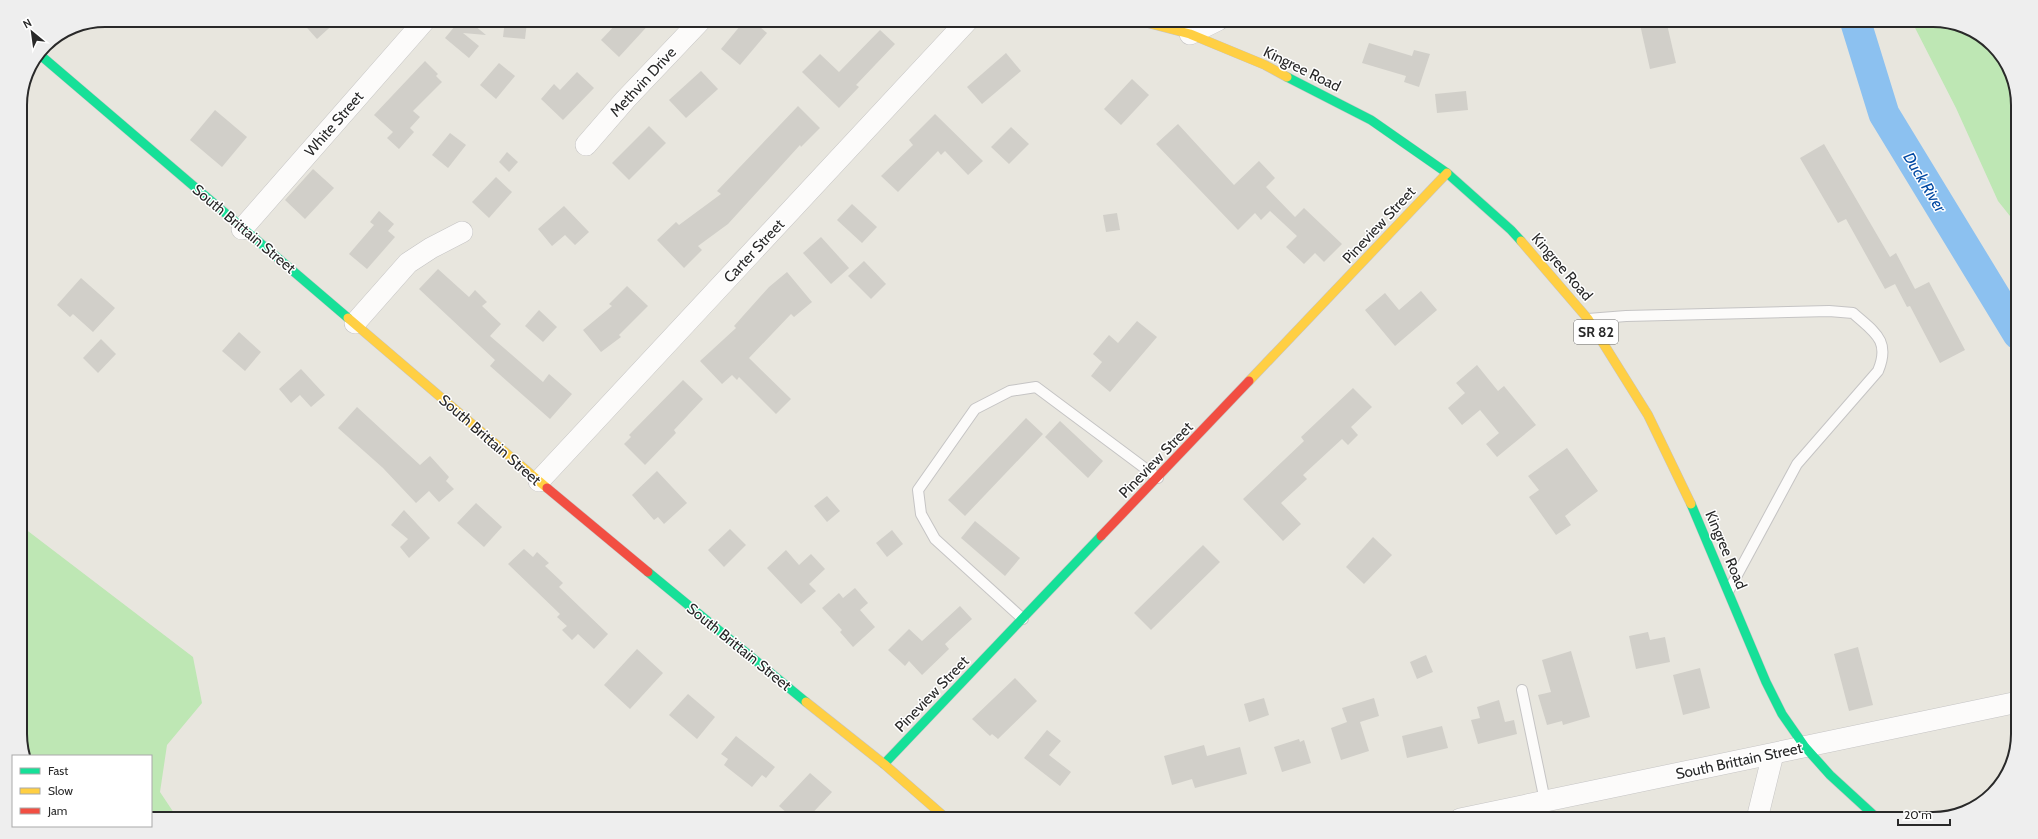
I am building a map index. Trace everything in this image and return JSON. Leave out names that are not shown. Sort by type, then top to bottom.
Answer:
[{"type":"street","name":"White Street","points":[[242,229],[419,27]]},
{"type":"street","name":"Methvin Drive","points":[[586,145],[625,100],[694,27]]},
{"type":"street","name":"Carter Street","points":[[539,481],[961,27]]},
{"type":"street","name":"Kingree Road","points":[[1163,27],[1190,34],[1265,65],[1364,116],[1447,173],[1511,230],[1546,268],[1588,319],[1648,415],[1687,494],[1772,695],[1782,714],[1805,747],[1830,775],[1870,812]]},
{"type":"street","points":[[1190,34],[1204,27]]},
{"type":"street","name":"South Brittain Street","points":[[43,58],[242,229],[355,323],[539,481],[884,764],[937,812]]},
{"type":"street","name":"Pineview Street","points":[[884,764],[1447,173]]},
{"type":"street","points":[[355,323],[408,264],[431,248],[462,232]]},
{"type":"street","name":"South Brittain Street","points":[[1493,812],[2011,703]]},
{"type":"street","points":[[1759,812],[1773,754]]},
{"type":"lane","points":[[1588,319],[1626,316],[1829,311],[1853,313],[1881,341],[1884,357],[1878,371],[1797,464],[1728,592]]},
{"type":"lane","points":[[1023,619],[935,539],[921,514],[918,490],[975,409],[1010,391],[1036,387],[1158,478]]},
{"type":"lane","points":[[1522,690],[1545,801]]},
{"type":"green space","points":[[1915,27],[1938,27],[1963,33],[1980,43],[1988,50],[2003,71],[2007,80],[2011,100],[2011,217],[1998,201],[1956,108]]},
{"type":"green space","points":[[27,530],[193,657],[202,703],[167,745],[160,792],[173,812],[152,812],[152,755],[30,755],[27,739]]},
{"type":"building","points":[[306,27],[330,27],[317,39]]},
{"type":"building","points":[[454,27],[476,27],[486,35],[463,33],[479,46],[469,58],[445,38]]},
{"type":"building","points":[[504,27],[526,27],[525,39],[503,37]]},
{"type":"building","points":[[613,27],[647,27],[619,57],[601,40]]},
{"type":"building","points":[[739,27],[760,27],[767,33],[740,65],[721,49]]},
{"type":"building","points":[[1641,27],[1668,27],[1676,63],[1650,69]]},
{"type":"building","points":[[880,30],[895,44],[856,85],[859,87],[839,108],[802,72],[820,54],[839,72]]},
{"type":"building","points":[[1369,43],[1412,56],[1414,50],[1430,54],[1419,87],[1404,82],[1406,76],[1362,63]]},
{"type":"building","points":[[1006,53],[1021,71],[982,104],[967,87]]},
{"type":"building","points":[[425,61],[438,74],[436,76],[442,82],[413,111],[420,117],[410,128],[414,132],[399,149],[387,138],[393,132],[374,115]]},
{"type":"building","points":[[499,63],[515,76],[496,99],[480,85]]},
{"type":"building","points":[[701,71],[718,89],[686,118],[669,100]]},
{"type":"building","points":[[577,72],[594,88],[563,120],[541,99],[554,84],[560,90]]},
{"type":"building","points":[[1132,79],[1149,95],[1121,125],[1104,109]]},
{"type":"building","points":[[1466,91],[1468,110],[1437,113],[1435,94]]},
{"type":"building","points":[[798,106],[820,128],[801,147],[800,145],[728,224],[698,246],[702,250],[684,268],[657,240],[676,222],[679,225],[721,194],[717,191]]},
{"type":"building","points":[[215,110],[247,137],[222,167],[190,140]]},
{"type":"building","points":[[935,114],[983,161],[968,175],[945,151],[941,155],[938,151],[898,192],[881,176],[913,145],[909,140]]},
{"type":"building","points":[[1178,124],[1234,185],[1259,161],[1275,178],[1266,187],[1295,217],[1304,208],[1342,244],[1324,262],[1315,253],[1304,264],[1286,247],[1297,236],[1270,211],[1261,220],[1255,213],[1238,230],[1156,144]]},
{"type":"building","points":[[649,126],[666,143],[629,180],[612,163]]},
{"type":"building","points":[[1011,127],[1029,144],[1009,164],[991,147]]},
{"type":"building","points":[[450,133],[466,145],[448,168],[432,155]]},
{"type":"building","points":[[1824,144],[1890,257],[1896,253],[1915,289],[1929,282],[1965,350],[1940,363],[1910,306],[1907,307],[1895,284],[1885,289],[1846,219],[1838,223],[1800,158]]},
{"type":"building","points":[[507,152],[518,162],[509,172],[499,162]]},
{"type":"building","points":[[313,169],[334,188],[305,219],[285,200]]},
{"type":"building","points":[[496,177],[512,192],[489,218],[472,202]]},
{"type":"building","points":[[852,204],[877,227],[862,243],[837,220]]},
{"type":"building","points":[[564,206],[589,232],[575,245],[565,235],[552,246],[538,229]]},
{"type":"building","points":[[379,211],[394,224],[388,231],[395,237],[367,269],[349,254],[374,225],[370,222]]},
{"type":"building","points":[[1117,213],[1120,230],[1106,232],[1103,215]]},
{"type":"building","points":[[821,237],[849,268],[831,284],[803,253]]},
{"type":"building","points":[[864,261],[886,284],[871,299],[848,276]]},
{"type":"building","points":[[438,269],[469,297],[475,290],[487,302],[482,306],[501,324],[490,336],[543,382],[549,374],[572,394],[550,419],[490,366],[495,360],[419,289]]},
{"type":"building","points":[[787,272],[812,302],[794,317],[791,314],[749,358],[791,399],[776,414],[739,377],[737,380],[732,375],[722,384],[700,361],[736,328],[734,326],[769,287]]},
{"type":"building","points":[[81,278],[115,308],[93,332],[73,314],[70,317],[57,305]]},
{"type":"building","points":[[627,286],[648,306],[619,335],[621,337],[601,352],[583,330],[612,306],[609,304]]},
{"type":"building","points":[[1421,291],[1437,310],[1395,346],[1365,310],[1385,293],[1399,310]]},
{"type":"building","points":[[539,310],[557,327],[543,342],[525,326]]},
{"type":"building","points":[[1137,321],[1157,337],[1110,392],[1091,376],[1102,362],[1093,354],[1109,335],[1118,343]]},
{"type":"building","points":[[239,332],[261,352],[245,371],[222,351]]},
{"type":"building","points":[[101,339],[116,354],[98,373],[83,358]]},
{"type":"building","points":[[1477,365],[1498,391],[1504,386],[1536,425],[1497,457],[1486,444],[1499,433],[1480,410],[1462,425],[1448,408],[1465,393],[1456,383]]},
{"type":"building","points":[[301,369],[325,395],[311,407],[300,395],[291,403],[279,389]]},
{"type":"building","points":[[683,380],[703,399],[674,430],[676,433],[645,465],[624,444],[631,437],[629,435]]},
{"type":"building","points":[[1353,388],[1372,407],[1351,427],[1358,435],[1348,445],[1342,439],[1303,475],[1307,479],[1281,503],[1301,524],[1283,541],[1243,499],[1304,441],[1301,437]]},
{"type":"building","points":[[357,407],[420,465],[430,456],[449,477],[446,481],[454,489],[439,502],[429,491],[416,503],[383,468],[338,428]]},
{"type":"building","points":[[1026,418],[1043,434],[965,516],[948,500]]},
{"type":"building","points":[[1060,421],[1103,461],[1088,478],[1045,437]]},
{"type":"building","points":[[1567,448],[1598,491],[1565,516],[1571,525],[1556,535],[1529,497],[1539,490],[1528,476]]},
{"type":"building","points":[[657,471],[687,503],[664,524],[658,517],[654,520],[632,495]]},
{"type":"building","points":[[827,496],[840,511],[827,522],[814,506]]},
{"type":"building","points":[[476,503],[502,527],[484,547],[457,523]]},
{"type":"building","points":[[404,510],[430,538],[409,558],[400,547],[408,539],[391,525]]},
{"type":"building","points":[[975,521],[1020,558],[1005,576],[961,538]]},
{"type":"building","points":[[730,529],[746,545],[724,567],[708,550]]},
{"type":"building","points":[[892,530],[903,544],[887,557],[876,543]]},
{"type":"building","points":[[1373,537],[1392,555],[1364,584],[1346,567]]},
{"type":"building","points":[[1203,545],[1220,562],[1151,630],[1134,613]]},
{"type":"building","points":[[524,549],[533,557],[537,552],[549,563],[545,566],[563,583],[559,587],[608,634],[594,649],[578,634],[572,640],[562,630],[567,626],[557,617],[560,614],[508,564]]},
{"type":"building","points":[[786,550],[799,565],[811,554],[825,569],[809,584],[816,591],[801,604],[767,568]]},
{"type":"building","points":[[855,588],[868,603],[860,610],[875,627],[853,647],[840,632],[842,630],[822,608],[839,593],[843,598]]},
{"type":"building","points":[[960,606],[972,619],[945,644],[949,649],[922,675],[909,661],[905,666],[888,650],[909,629],[922,641]]},
{"type":"building","points":[[1648,632],[1650,640],[1665,637],[1670,662],[1636,669],[1629,636]]},
{"type":"building","points":[[1858,647],[1873,705],[1849,711],[1834,654]]},
{"type":"building","points":[[637,649],[663,673],[630,709],[604,685]]},
{"type":"building","points":[[1571,651],[1590,717],[1563,725],[1562,721],[1547,725],[1538,695],[1551,692],[1542,660]]},
{"type":"building","points":[[1426,655],[1433,672],[1417,679],[1410,662]]},
{"type":"building","points":[[1700,668],[1710,708],[1683,715],[1673,675]]},
{"type":"building","points":[[1015,678],[1037,701],[998,739],[992,734],[990,736],[972,719]]},
{"type":"building","points":[[688,694],[715,717],[697,739],[669,715]]},
{"type":"building","points":[[1264,698],[1269,715],[1249,722],[1244,704]]},
{"type":"building","points":[[1374,698],[1379,716],[1360,722],[1369,751],[1341,760],[1331,728],[1347,722],[1342,708]]},
{"type":"building","points":[[1499,700],[1505,722],[1514,720],[1517,734],[1478,744],[1471,720],[1480,718],[1477,707]]},
{"type":"building","points":[[1442,726],[1448,748],[1407,758],[1402,736]]},
{"type":"building","points":[[1047,730],[1061,741],[1049,755],[1071,772],[1060,786],[1024,758]]},
{"type":"building","points":[[736,736],[775,767],[766,778],[762,775],[752,787],[724,765],[728,759],[721,754]]},
{"type":"building","points":[[1299,739],[1300,742],[1304,740],[1311,763],[1282,772],[1274,747]]},
{"type":"building","points":[[1204,745],[1207,756],[1240,747],[1247,774],[1195,788],[1192,779],[1172,785],[1164,756]]},
{"type":"building","points":[[810,773],[832,792],[813,812],[786,812],[779,806]]},
{"type":"waterway","name":"Duck River","points":[[1857,27],[1884,114],[2011,323]]},
{"type":"traffic: fast","points":[[43,58],[348,318]]},
{"type":"traffic: fast","points":[[1287,77],[1371,120],[1447,173],[1511,230],[1521,241]]},
{"type":"traffic: fast","points":[[1691,504],[1766,682],[1782,714],[1805,747],[1830,775],[1870,812]]},
{"type":"traffic: fast","points":[[884,764],[1101,536]]},
{"type":"traffic: fast","points":[[648,572],[806,702]]},
{"type":"traffic: slow","points":[[1163,27],[1190,34],[1265,65],[1287,77]]},
{"type":"traffic: slow","points":[[1249,381],[1447,173]]},
{"type":"traffic: slow","points":[[1521,241],[1588,319],[1648,415],[1691,504]]},
{"type":"traffic: slow","points":[[348,318],[547,488]]},
{"type":"traffic: slow","points":[[806,702],[884,764],[939,812]]},
{"type":"traffic: jam","points":[[1101,536],[1249,381]]},
{"type":"traffic: jam","points":[[547,488],[648,572]]}]
